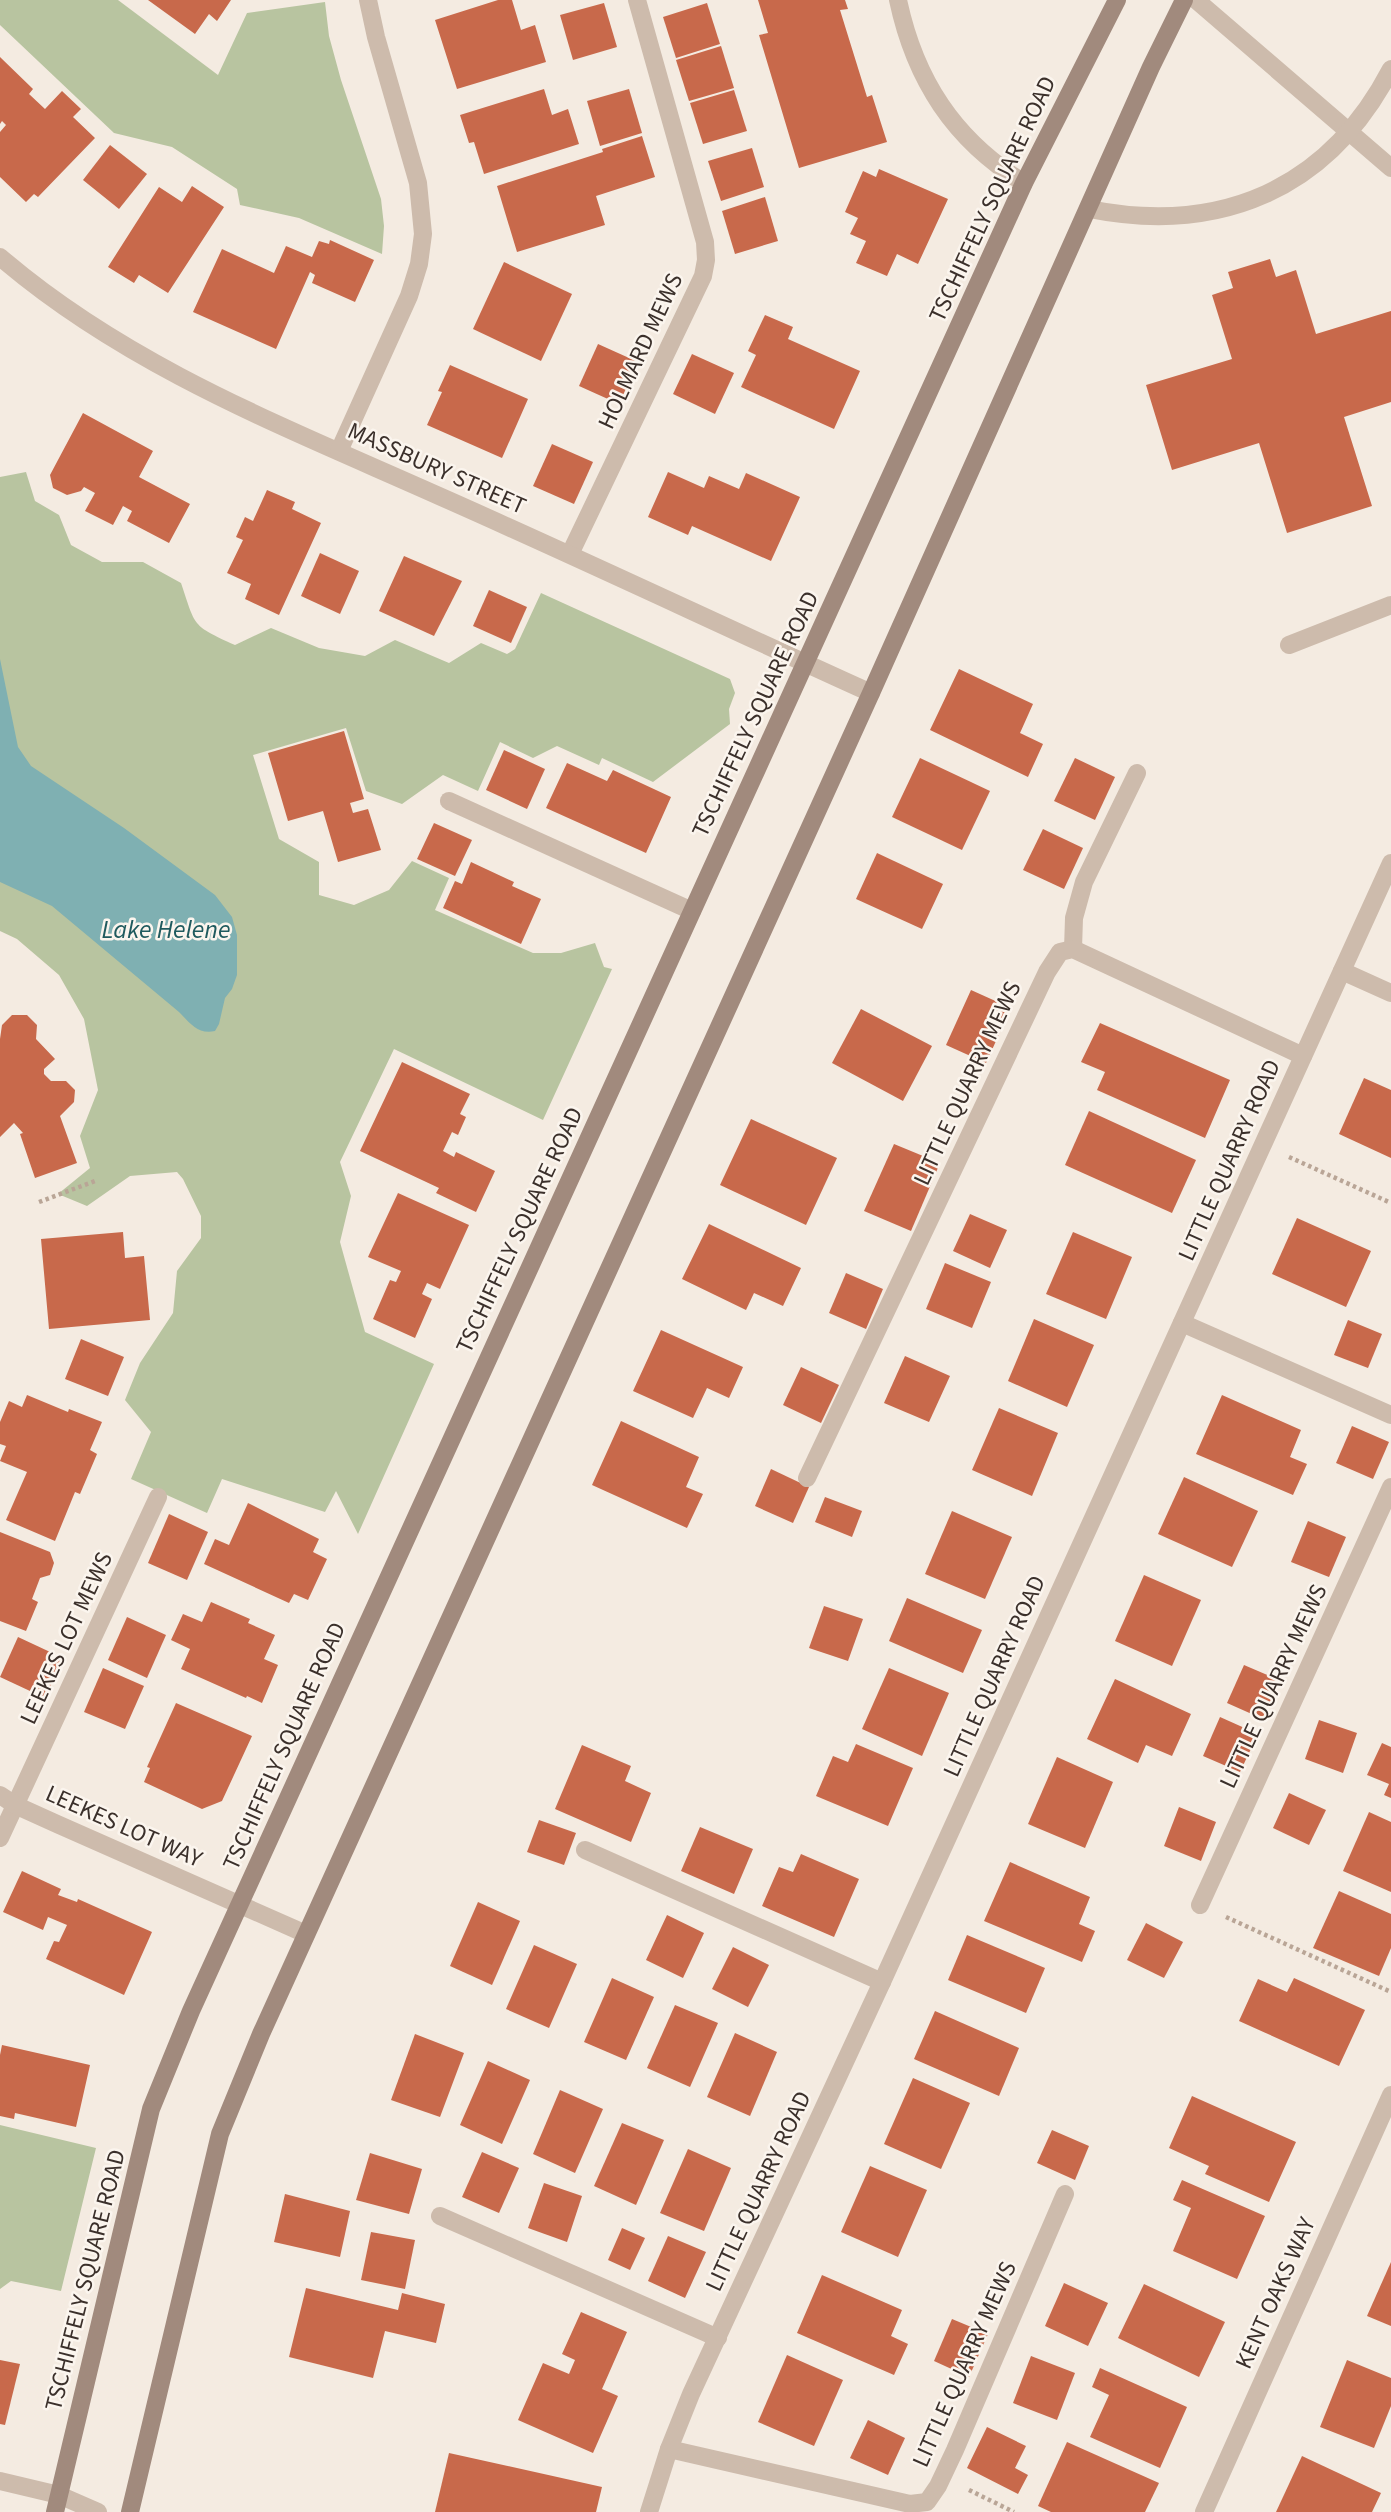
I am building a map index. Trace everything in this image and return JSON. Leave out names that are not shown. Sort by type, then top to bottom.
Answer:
[{"type":"street","points":[[339,451],[409,296],[419,264],[423,234],[418,183],[368,0]]},
{"type":"street","name":"HOLMARD MEWS","points":[[570,554],[703,276],[706,260],[705,242],[637,0]]},
{"type":"street","points":[[898,0],[904,30],[918,67],[938,102],[962,134],[1024,183]]},
{"type":"street","name":"TSCHIFFELY SQUARE ROAD","points":[[57,2504],[151,2109],[191,2011],[1024,183],[1116,0]]},
{"type":"street","points":[[130,2512],[220,2134],[306,1934],[871,693],[1151,67],[1184,0]]},
{"type":"street","points":[[1196,0],[1391,168]]},
{"type":"street","points":[[1089,209],[1124,216],[1191,216],[1238,205],[1265,194],[1315,164],[1349,132],[1378,93],[1391,69]]},
{"type":"street","name":"MASSBURY STREET","points":[[0,257],[86,323],[149,361],[236,405],[570,554],[871,693]]},
{"type":"street","points":[[1289,645],[1391,605]]},
{"type":"street","points":[[1137,773],[1084,882],[1074,918],[1073,949],[1304,1056]]},
{"type":"street","points":[[449,801],[692,911]]},
{"type":"street","name":"LITTLE QUARRY ROAD","points":[[649,2512],[668,2449],[718,2337],[1391,863]]},
{"type":"street","name":"LITTLE QUARRY MEWS","points":[[807,1478],[1047,972],[1060,952],[1073,949]]},
{"type":"street","points":[[1342,971],[1391,993]]},
{"type":"street","points":[[1182,1323],[1391,1415]]},
{"type":"street","name":"LITTLE QUARRY MEWS","points":[[1200,1905],[1391,1488]]},
{"type":"street","name":"LEEKES LOT MEWS","points":[[0,1838],[158,1497]]},
{"type":"street","name":"LEEKES LOT WAY","points":[[0,1795],[15,1805],[306,1934]]},
{"type":"street","points":[[584,1850],[882,1982]]},
{"type":"street","name":"KENT OAKS WAY","points":[[1204,2512],[1391,2095]]},
{"type":"street","name":"LITTLE QUARRY MEWS","points":[[668,2449],[911,2504],[926,2502],[938,2486],[1065,2193]]},
{"type":"street","points":[[440,2216],[718,2337]]},
{"type":"street","points":[[0,2481],[57,2504],[98,2512]]},
{"type":"path","points":[[1263,1145],[1391,1203]]},
{"type":"path","points":[[38,1202],[95,1181]]},
{"type":"path","points":[[1200,1905],[1391,1992]]},
{"type":"path","points":[[938,2486],[959,2485],[1014,2512]]},
{"type":"green space","points":[[0,0],[118,0],[218,75],[247,13],[325,2],[329,36],[341,80],[381,199],[384,226],[382,254],[299,218],[240,205],[237,189],[172,147],[114,133],[0,25]]},
{"type":"green space","points":[[26,472],[35,501],[59,515],[71,545],[102,562],[143,562],[181,583],[197,623],[210,633],[235,645],[271,628],[319,648],[365,656],[395,640],[449,663],[481,643],[507,654],[515,649],[541,593],[730,679],[735,693],[729,709],[730,724],[653,782],[602,758],[599,765],[557,746],[533,758],[500,742],[478,791],[443,775],[402,804],[366,791],[346,728],[253,755],[279,839],[319,862],[319,895],[354,905],[389,890],[412,861],[449,878],[435,910],[533,953],[561,953],[595,943],[604,967],[612,969],[543,1120],[394,1049],[340,1162],[351,1196],[340,1242],[365,1332],[434,1364],[358,1534],[336,1491],[325,1512],[222,1479],[207,1513],[131,1479],[151,1432],[125,1400],[140,1363],[173,1313],[177,1271],[201,1238],[201,1216],[177,1172],[130,1176],[87,1206],[58,1194],[90,1168],[80,1136],[98,1090],[84,1019],[59,975],[17,939],[0,931],[0,477]]},
{"type":"green space","points":[[0,2125],[96,2148],[61,2291],[11,2281],[0,2289]]},
{"type":"water","name":"Lake Helene","points":[[0,659],[18,747],[31,766],[124,828],[215,895],[232,917],[237,935],[237,975],[225,998],[215,1031],[204,1031],[195,1027],[52,906],[0,882]]},
{"type":"building","points":[[148,0],[231,0],[217,21],[209,14],[195,34]]},
{"type":"building","points":[[498,0],[512,0],[521,30],[535,25],[546,62],[457,89],[435,20]]},
{"type":"building","points":[[758,0],[845,0],[848,9],[840,10],[867,97],[872,95],[887,142],[799,168],[759,35],[768,33]]},
{"type":"building","points":[[604,3],[617,47],[573,60],[560,15]]},
{"type":"building","points":[[707,3],[720,44],[676,58],[663,17]]},
{"type":"building","points":[[721,46],[734,88],[689,101],[676,60]]},
{"type":"building","points":[[0,57],[33,89],[29,94],[45,109],[62,91],[81,109],[73,117],[95,138],[38,197],[34,194],[26,202],[0,177],[0,132],[6,125],[2,121],[0,124]]},
{"type":"building","points":[[544,89],[552,115],[568,109],[579,144],[484,174],[474,142],[469,143],[460,115]]},
{"type":"building","points":[[629,89],[642,133],[600,146],[587,101]]},
{"type":"building","points":[[734,90],[747,131],[703,144],[690,103]]},
{"type":"building","points":[[642,136],[655,177],[596,196],[605,225],[517,252],[497,186],[603,152],[602,149]]},
{"type":"building","points":[[110,145],[147,174],[119,209],[83,180]]},
{"type":"building","points":[[752,148],[764,187],[721,201],[708,161]]},
{"type":"building","points":[[879,169],[948,199],[918,264],[897,254],[887,276],[856,263],[866,241],[850,234],[858,218],[845,212],[863,171],[876,177]]},
{"type":"building","points":[[192,186],[224,207],[168,293],[139,275],[134,283],[108,267],[159,187],[182,202]]},
{"type":"building","points":[[765,197],[778,241],[735,254],[722,211]]},
{"type":"building","points":[[330,240],[374,260],[355,302],[312,283],[315,275],[310,272],[276,349],[193,312],[222,249],[274,273],[286,246],[312,257],[319,241],[329,244]]},
{"type":"building","points":[[1270,259],[1276,277],[1296,270],[1316,334],[1391,311],[1391,402],[1344,417],[1372,506],[1287,533],[1259,443],[1172,470],[1146,385],[1232,359],[1212,295],[1233,288],[1228,272]]},
{"type":"building","points":[[504,262],[572,294],[541,361],[473,329]]},
{"type":"building","points":[[765,315],[793,327],[788,339],[860,371],[834,429],[741,387],[756,355],[748,351]]},
{"type":"building","points":[[598,344],[638,362],[619,404],[579,386]]},
{"type":"building","points":[[692,354],[734,373],[715,414],[673,394]]},
{"type":"building","points":[[450,365],[528,399],[502,458],[427,425],[442,392],[438,391]]},
{"type":"building","points":[[83,413],[153,451],[139,477],[190,504],[169,543],[127,521],[132,511],[123,506],[113,525],[85,511],[95,493],[84,487],[81,491],[67,495],[53,488],[50,475]]},
{"type":"building","points":[[552,444],[593,462],[574,504],[533,486]]},
{"type":"building","points":[[668,472],[704,488],[709,476],[739,489],[746,473],[800,497],[771,561],[692,526],[688,535],[648,517]]},
{"type":"building","points":[[267,490],[295,502],[292,509],[321,523],[279,615],[245,599],[251,584],[227,573],[243,540],[236,537],[245,517],[253,521]]},
{"type":"building","points":[[320,553],[359,571],[340,614],[301,596]]},
{"type":"building","points":[[404,556],[462,581],[434,636],[379,611]]},
{"type":"building","points":[[489,590],[527,607],[511,643],[473,626]]},
{"type":"building","points":[[959,669],[1033,704],[1020,733],[1043,744],[1028,777],[930,730]]},
{"type":"building","points":[[344,731],[364,799],[350,803],[353,813],[368,809],[381,850],[338,862],[323,811],[288,821],[268,753]]},
{"type":"building","points":[[504,750],[545,769],[527,809],[486,790]]},
{"type":"building","points":[[920,758],[990,791],[962,850],[892,817]]},
{"type":"building","points":[[1075,758],[1115,777],[1095,820],[1054,801]]},
{"type":"building","points":[[567,763],[607,781],[613,770],[671,797],[646,853],[546,808]]},
{"type":"building","points":[[434,823],[472,840],[455,876],[417,859]]},
{"type":"building","points":[[1043,829],[1083,848],[1064,889],[1023,870]]},
{"type":"building","points":[[877,853],[943,884],[922,929],[856,899]]},
{"type":"building","points":[[471,862],[514,882],[512,886],[541,899],[521,944],[443,908],[455,881],[462,884]]},
{"type":"building","points":[[971,990],[1011,1008],[986,1063],[946,1045]]},
{"type":"building","points":[[861,1009],[932,1046],[903,1101],[832,1063]]},
{"type":"building","points":[[12,1015],[27,1015],[37,1025],[36,1039],[55,1059],[44,1069],[44,1074],[51,1081],[66,1081],[75,1090],[74,1102],[60,1116],[77,1163],[35,1178],[20,1134],[23,1133],[14,1123],[0,1137],[0,1039],[2,1025]]},
{"type":"building","points":[[1100,1023],[1230,1080],[1205,1138],[1097,1090],[1105,1072],[1081,1062]]},
{"type":"building","points":[[402,1062],[470,1094],[460,1114],[466,1117],[458,1135],[452,1132],[443,1151],[454,1157],[456,1152],[495,1171],[476,1212],[436,1193],[439,1188],[360,1151]]},
{"type":"building","points":[[1364,1078],[1391,1090],[1391,1158],[1339,1134]]},
{"type":"building","points":[[1089,1111],[1196,1160],[1172,1213],[1065,1165]]},
{"type":"building","points":[[751,1119],[837,1158],[806,1225],[720,1185]]},
{"type":"building","points":[[894,1144],[940,1163],[911,1231],[864,1211]]},
{"type":"building","points":[[398,1193],[469,1225],[440,1289],[427,1283],[422,1294],[432,1299],[415,1338],[373,1319],[390,1280],[396,1282],[401,1271],[368,1257]]},
{"type":"building","points":[[970,1214],[1007,1230],[990,1268],[953,1251]]},
{"type":"building","points":[[1297,1218],[1371,1251],[1346,1307],[1272,1274]]},
{"type":"building","points":[[709,1224],[801,1268],[783,1306],[754,1293],[746,1310],[682,1279]]},
{"type":"building","points":[[123,1232],[125,1258],[144,1256],[150,1320],[49,1329],[41,1239]]},
{"type":"building","points":[[1073,1232],[1132,1257],[1106,1319],[1046,1294]]},
{"type":"building","points":[[945,1263],[991,1282],[972,1328],[926,1309]]},
{"type":"building","points":[[846,1273],[883,1289],[866,1329],[829,1313]]},
{"type":"building","points":[[1034,1319],[1094,1345],[1067,1407],[1008,1381]]},
{"type":"building","points":[[1348,1320],[1382,1334],[1368,1368],[1334,1355]]},
{"type":"building","points":[[661,1330],[743,1367],[729,1398],[707,1388],[693,1418],[633,1391]]},
{"type":"building","points":[[81,1339],[124,1357],[108,1396],[65,1379]]},
{"type":"building","points":[[905,1356],[950,1376],[929,1422],[884,1403]]},
{"type":"building","points":[[801,1367],[839,1385],[821,1423],[783,1405]]},
{"type":"building","points":[[27,1395],[68,1412],[69,1409],[102,1422],[90,1450],[97,1454],[80,1494],[75,1492],[55,1541],[6,1520],[27,1472],[0,1461],[6,1446],[0,1444],[0,1422],[9,1401],[22,1407]]},
{"type":"building","points":[[1222,1395],[1301,1430],[1290,1457],[1307,1464],[1293,1495],[1196,1454]]},
{"type":"building","points":[[999,1408],[1058,1433],[1032,1496],[972,1470]]},
{"type":"building","points":[[621,1421],[699,1457],[686,1487],[703,1494],[687,1528],[592,1485]]},
{"type":"building","points":[[1352,1426],[1389,1442],[1373,1479],[1336,1463]]},
{"type":"building","points":[[771,1469],[809,1487],[793,1523],[755,1506]]},
{"type":"building","points":[[1184,1477],[1258,1511],[1232,1567],[1158,1534]]},
{"type":"building","points":[[825,1497],[862,1511],[852,1537],[815,1522]]},
{"type":"building","points":[[248,1503],[319,1539],[313,1552],[327,1559],[308,1600],[294,1594],[289,1603],[204,1564],[215,1539],[229,1545]]},
{"type":"building","points":[[952,1511],[1012,1537],[985,1599],[925,1574]]},
{"type":"building","points":[[169,1514],[208,1532],[187,1580],[148,1563]]},
{"type":"building","points":[[1308,1521],[1346,1537],[1329,1577],[1291,1562]]},
{"type":"building","points":[[0,1532],[50,1552],[54,1563],[50,1575],[40,1578],[32,1599],[38,1602],[26,1631],[0,1621]]},
{"type":"building","points":[[1144,1575],[1201,1600],[1172,1666],[1115,1641]]},
{"type":"building","points":[[907,1598],[982,1630],[963,1673],[889,1641]]},
{"type":"building","points":[[211,1602],[250,1619],[248,1623],[275,1635],[264,1659],[278,1665],[262,1703],[181,1669],[190,1649],[171,1640],[183,1614],[202,1622]]},
{"type":"building","points":[[824,1606],[863,1619],[848,1661],[809,1648]]},
{"type":"building","points":[[127,1617],[166,1635],[147,1678],[108,1660]]},
{"type":"building","points":[[18,1637],[63,1658],[45,1698],[0,1677]]},
{"type":"building","points":[[1244,1665],[1281,1681],[1263,1719],[1227,1703]]},
{"type":"building","points":[[103,1668],[144,1686],[125,1729],[84,1712]]},
{"type":"building","points":[[889,1668],[949,1693],[922,1756],[862,1729]]},
{"type":"building","points":[[1115,1679],[1191,1714],[1172,1756],[1146,1745],[1138,1763],[1087,1739]]},
{"type":"building","points":[[176,1703],[252,1736],[222,1801],[202,1809],[144,1782],[150,1768],[147,1767]]},
{"type":"building","points":[[1220,1717],[1258,1734],[1240,1772],[1203,1756]]},
{"type":"building","points":[[1319,1720],[1357,1733],[1343,1773],[1305,1759]]},
{"type":"building","points":[[1382,1743],[1391,1747],[1391,1798],[1384,1795],[1389,1784],[1367,1775]]},
{"type":"building","points":[[856,1744],[913,1768],[888,1826],[816,1796],[833,1756],[848,1762]]},
{"type":"building","points":[[582,1745],[631,1766],[625,1781],[651,1793],[631,1842],[555,1809]]},
{"type":"building","points":[[1057,1757],[1113,1782],[1085,1848],[1028,1824]]},
{"type":"building","points":[[1289,1793],[1326,1810],[1309,1845],[1273,1828]]},
{"type":"building","points":[[1179,1807],[1216,1822],[1201,1861],[1164,1846]]},
{"type":"building","points":[[1369,1812],[1391,1822],[1391,1892],[1343,1871]]},
{"type":"building","points":[[539,1820],[576,1833],[564,1865],[527,1852]]},
{"type":"building","points":[[700,1827],[753,1849],[734,1894],[681,1871]]},
{"type":"building","points":[[801,1854],[859,1879],[834,1937],[762,1906],[779,1867],[793,1872]]},
{"type":"building","points":[[1010,1862],[1090,1897],[1079,1924],[1095,1931],[1082,1962],[984,1921]]},
{"type":"building","points":[[22,1871],[61,1889],[58,1895],[77,1902],[78,1899],[152,1932],[124,1995],[46,1959],[54,1941],[59,1942],[67,1925],[48,1917],[43,1930],[3,1912]]},
{"type":"building","points":[[1339,1891],[1391,1914],[1391,1948],[1379,1976],[1313,1948]]},
{"type":"building","points":[[478,1902],[520,1921],[492,1985],[450,1966]]},
{"type":"building","points":[[667,1915],[704,1933],[683,1978],[646,1960]]},
{"type":"building","points":[[1146,1923],[1183,1942],[1164,1978],[1127,1960]]},
{"type":"building","points":[[967,1935],[1045,1968],[1026,2013],[948,1980]]},
{"type":"building","points":[[534,1945],[577,1964],[549,2028],[506,2009]]},
{"type":"building","points":[[733,1947],[769,1965],[748,2007],[712,1989]]},
{"type":"building","points":[[612,1978],[654,1997],[626,2060],[584,2042]]},
{"type":"building","points":[[1294,1978],[1365,2010],[1339,2066],[1239,2021],[1258,1979],[1287,1992]]},
{"type":"building","points":[[675,2005],[718,2023],[690,2087],[647,2068]]},
{"type":"building","points":[[935,2011],[1019,2048],[999,2096],[914,2059]]},
{"type":"building","points":[[735,2033],[777,2052],[750,2116],[707,2097]]},
{"type":"building","points":[[415,2034],[464,2053],[440,2117],[391,2100]]},
{"type":"building","points":[[2,2045],[90,2065],[76,2127],[15,2113],[14,2119],[0,2116]]},
{"type":"building","points":[[488,2061],[530,2080],[502,2144],[460,2125]]},
{"type":"building","points":[[913,2078],[970,2103],[941,2169],[884,2144]]},
{"type":"building","points":[[560,2090],[603,2109],[575,2173],[533,2154]]},
{"type":"building","points":[[1192,2096],[1296,2142],[1269,2202],[1205,2174],[1209,2166],[1169,2148]]},
{"type":"building","points":[[622,2123],[664,2140],[636,2205],[594,2186]]},
{"type":"building","points":[[1052,2130],[1089,2146],[1075,2180],[1037,2163]]},
{"type":"building","points":[[688,2149],[731,2168],[704,2231],[660,2213]]},
{"type":"building","points":[[482,2152],[519,2168],[499,2213],[462,2197]]},
{"type":"building","points":[[370,2153],[422,2169],[409,2214],[356,2200]]},
{"type":"building","points":[[870,2166],[927,2190],[898,2257],[841,2232]]},
{"type":"building","points":[[1182,2180],[1265,2216],[1237,2279],[1173,2251],[1191,2208],[1173,2200]]},
{"type":"building","points":[[544,2183],[582,2196],[567,2242],[528,2228]]},
{"type":"building","points":[[285,2194],[350,2211],[340,2257],[274,2242]]},
{"type":"building","points":[[622,2228],[645,2238],[630,2270],[608,2260]]},
{"type":"building","points":[[371,2232],[415,2240],[405,2289],[361,2280]]},
{"type":"building","points":[[668,2236],[706,2252],[685,2298],[648,2281]]},
{"type":"building","points":[[1391,2262],[1391,2326],[1367,2316]]},
{"type":"building","points":[[822,2275],[902,2310],[891,2336],[908,2344],[894,2375],[797,2333]]},
{"type":"building","points":[[1064,2283],[1108,2303],[1088,2346],[1045,2326]]},
{"type":"building","points":[[1144,2284],[1225,2322],[1199,2377],[1118,2338]]},
{"type":"building","points":[[306,2288],[398,2310],[402,2293],[445,2304],[436,2343],[385,2331],[373,2378],[289,2357]]},
{"type":"building","points":[[581,2312],[627,2332],[602,2389],[618,2396],[593,2453],[518,2420],[543,2363],[569,2374],[575,2360],[562,2354]]},
{"type":"building","points":[[952,2319],[988,2334],[969,2377],[934,2361]]},
{"type":"building","points":[[787,2355],[843,2380],[814,2446],[758,2422]]},
{"type":"building","points":[[1031,2356],[1075,2373],[1057,2420],[1013,2403]]},
{"type":"building","points":[[0,2360],[20,2364],[5,2425],[0,2424]]},
{"type":"building","points":[[1347,2360],[1391,2378],[1391,2406],[1374,2448],[1320,2427]]},
{"type":"building","points":[[1100,2368],[1187,2407],[1160,2468],[1090,2437],[1109,2395],[1092,2387]]},
{"type":"building","points":[[868,2420],[905,2438],[888,2475],[850,2458]]},
{"type":"building","points":[[987,2427],[1026,2446],[1015,2468],[1028,2475],[1018,2494],[967,2468]]},
{"type":"building","points":[[1067,2442],[1159,2483],[1145,2512],[1051,2512],[1038,2506]]},
{"type":"building","points":[[449,2453],[602,2487],[596,2512],[435,2512]]},
{"type":"building","points":[[1302,2456],[1381,2493],[1372,2512],[1276,2512]]}]
